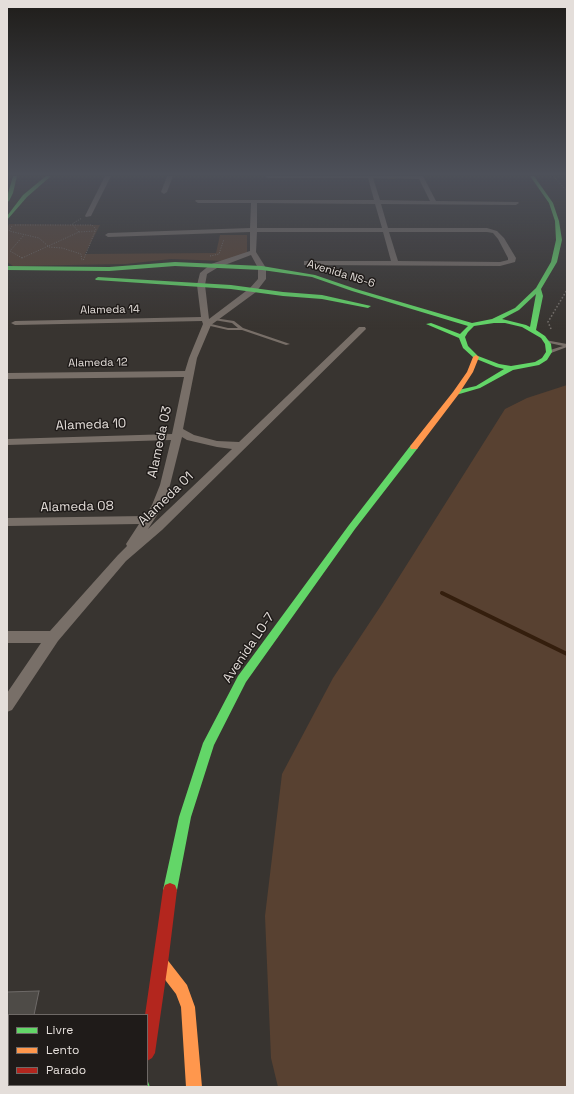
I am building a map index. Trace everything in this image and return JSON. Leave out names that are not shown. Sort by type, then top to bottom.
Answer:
[{"type":"street","points":[[385,227],[395,263]]},
{"type":"street","points":[[494,321],[517,309],[538,289],[554,262],[559,240],[558,227]]},
{"type":"street","points":[[252,230],[253,252],[262,268],[262,279],[253,290],[209,321],[201,285],[204,273],[213,262],[253,252]]},
{"type":"street","points":[[108,235],[252,230],[487,230],[495,232],[501,238],[512,258],[511,262],[485,264],[307,263]]},
{"type":"street","name":"Avenida NS-6","points":[[7,268],[109,268],[213,262],[262,268],[313,276],[354,290],[472,325]]},
{"type":"street","name":"Avenida NS-6","points":[[90,279],[201,285],[253,290],[336,299],[381,309]]},
{"type":"street","points":[[533,330],[540,296],[538,289]]},
{"type":"street","name":"Alameda 14","points":[[15,323],[209,321]]},
{"type":"street","name":"Alameda 03","points":[[122,558],[157,506],[165,485],[172,461],[176,434],[193,358],[209,321]]},
{"type":"street","points":[[422,321],[462,337]]},
{"type":"street","points":[[494,321],[515,323],[533,330],[546,341],[549,352],[545,359],[537,364],[511,368],[498,366],[476,357],[465,347],[462,337],[465,331],[472,325],[494,321]]},
{"type":"street","name":"Alameda 01","points":[[7,705],[53,637],[122,558],[158,527],[362,329]]},
{"type":"street","name":"Avenida LO-7","points":[[148,1047],[161,964],[167,903],[185,817],[212,736],[242,679],[286,616],[352,527],[456,393],[470,372],[476,357]]},
{"type":"street","points":[[456,393],[478,387],[511,368]]},
{"type":"street","name":"Alameda 12","points":[[7,376],[189,374]]},
{"type":"street","points":[[176,434],[217,444],[241,446]]},
{"type":"street","name":"Alameda 10","points":[[7,442],[176,434]]},
{"type":"street","name":"Alameda 08","points":[[7,522],[148,520]]},
{"type":"street","points":[[7,637],[53,637]]},
{"type":"street","points":[[161,964],[182,990],[188,1007],[194,1087]]},
{"type":"lane","points":[[209,321],[228,329],[242,329],[288,344]]},
{"type":"lane","points":[[209,321],[233,322],[242,329]]},
{"type":"lane","points":[[546,341],[567,345]]},
{"type":"lane","points":[[549,352],[567,345]]},
{"type":"path","points":[[9,227],[9,231],[39,238],[49,247],[62,248],[82,254],[82,264],[96,229],[94,227]]},
{"type":"path","points":[[75,227],[79,232]]},
{"type":"path","points":[[22,258],[79,232],[95,232]]},
{"type":"path","points":[[213,262],[206,257],[219,254],[224,237]]},
{"type":"path","points":[[558,343],[548,322],[567,290]]},
{"type":"shaded area","points":[[99,227],[85,254],[216,253],[220,235],[247,235],[247,253],[224,261],[171,259],[126,264],[13,266],[7,262],[7,228]]},
{"type":"shaded area","points":[[567,385],[567,1087],[278,1087],[271,1058],[265,916],[282,774],[333,678],[382,604],[505,409],[527,398]]},
{"type":"building","points":[[39,991],[34,1014],[7,1015],[7,992]]},
{"type":"waterway","points":[[442,593],[567,654]]},
{"type":"traffic: fast","points":[[494,321],[517,309],[538,289],[554,262],[559,240],[558,227]]},
{"type":"traffic: fast","points":[[7,268],[109,269],[175,264],[262,268],[313,276],[354,290],[472,325]]},
{"type":"traffic: fast","points":[[98,279],[231,287],[283,294],[322,297],[368,306]]},
{"type":"traffic: fast","points":[[533,330],[540,296],[538,289]]},
{"type":"traffic: fast","points":[[494,321],[505,321],[524,326],[543,337],[548,344],[549,352],[545,359],[537,364],[511,368],[498,366],[476,357],[465,347],[462,337],[465,331],[472,325],[494,321]]},
{"type":"traffic: fast","points":[[429,324],[462,337]]},
{"type":"traffic: fast","points":[[456,393],[478,387],[511,368]]},
{"type":"traffic: fast","points":[[170,890],[185,817],[209,743],[242,679],[352,527],[414,447]]},
{"type":"traffic: slow","points":[[414,447],[456,393],[470,372],[476,357]]},
{"type":"traffic: slow","points":[[161,963],[182,990],[188,1007],[194,1087]]},
{"type":"traffic: jam","points":[[148,1047],[161,963],[170,890]]}]
